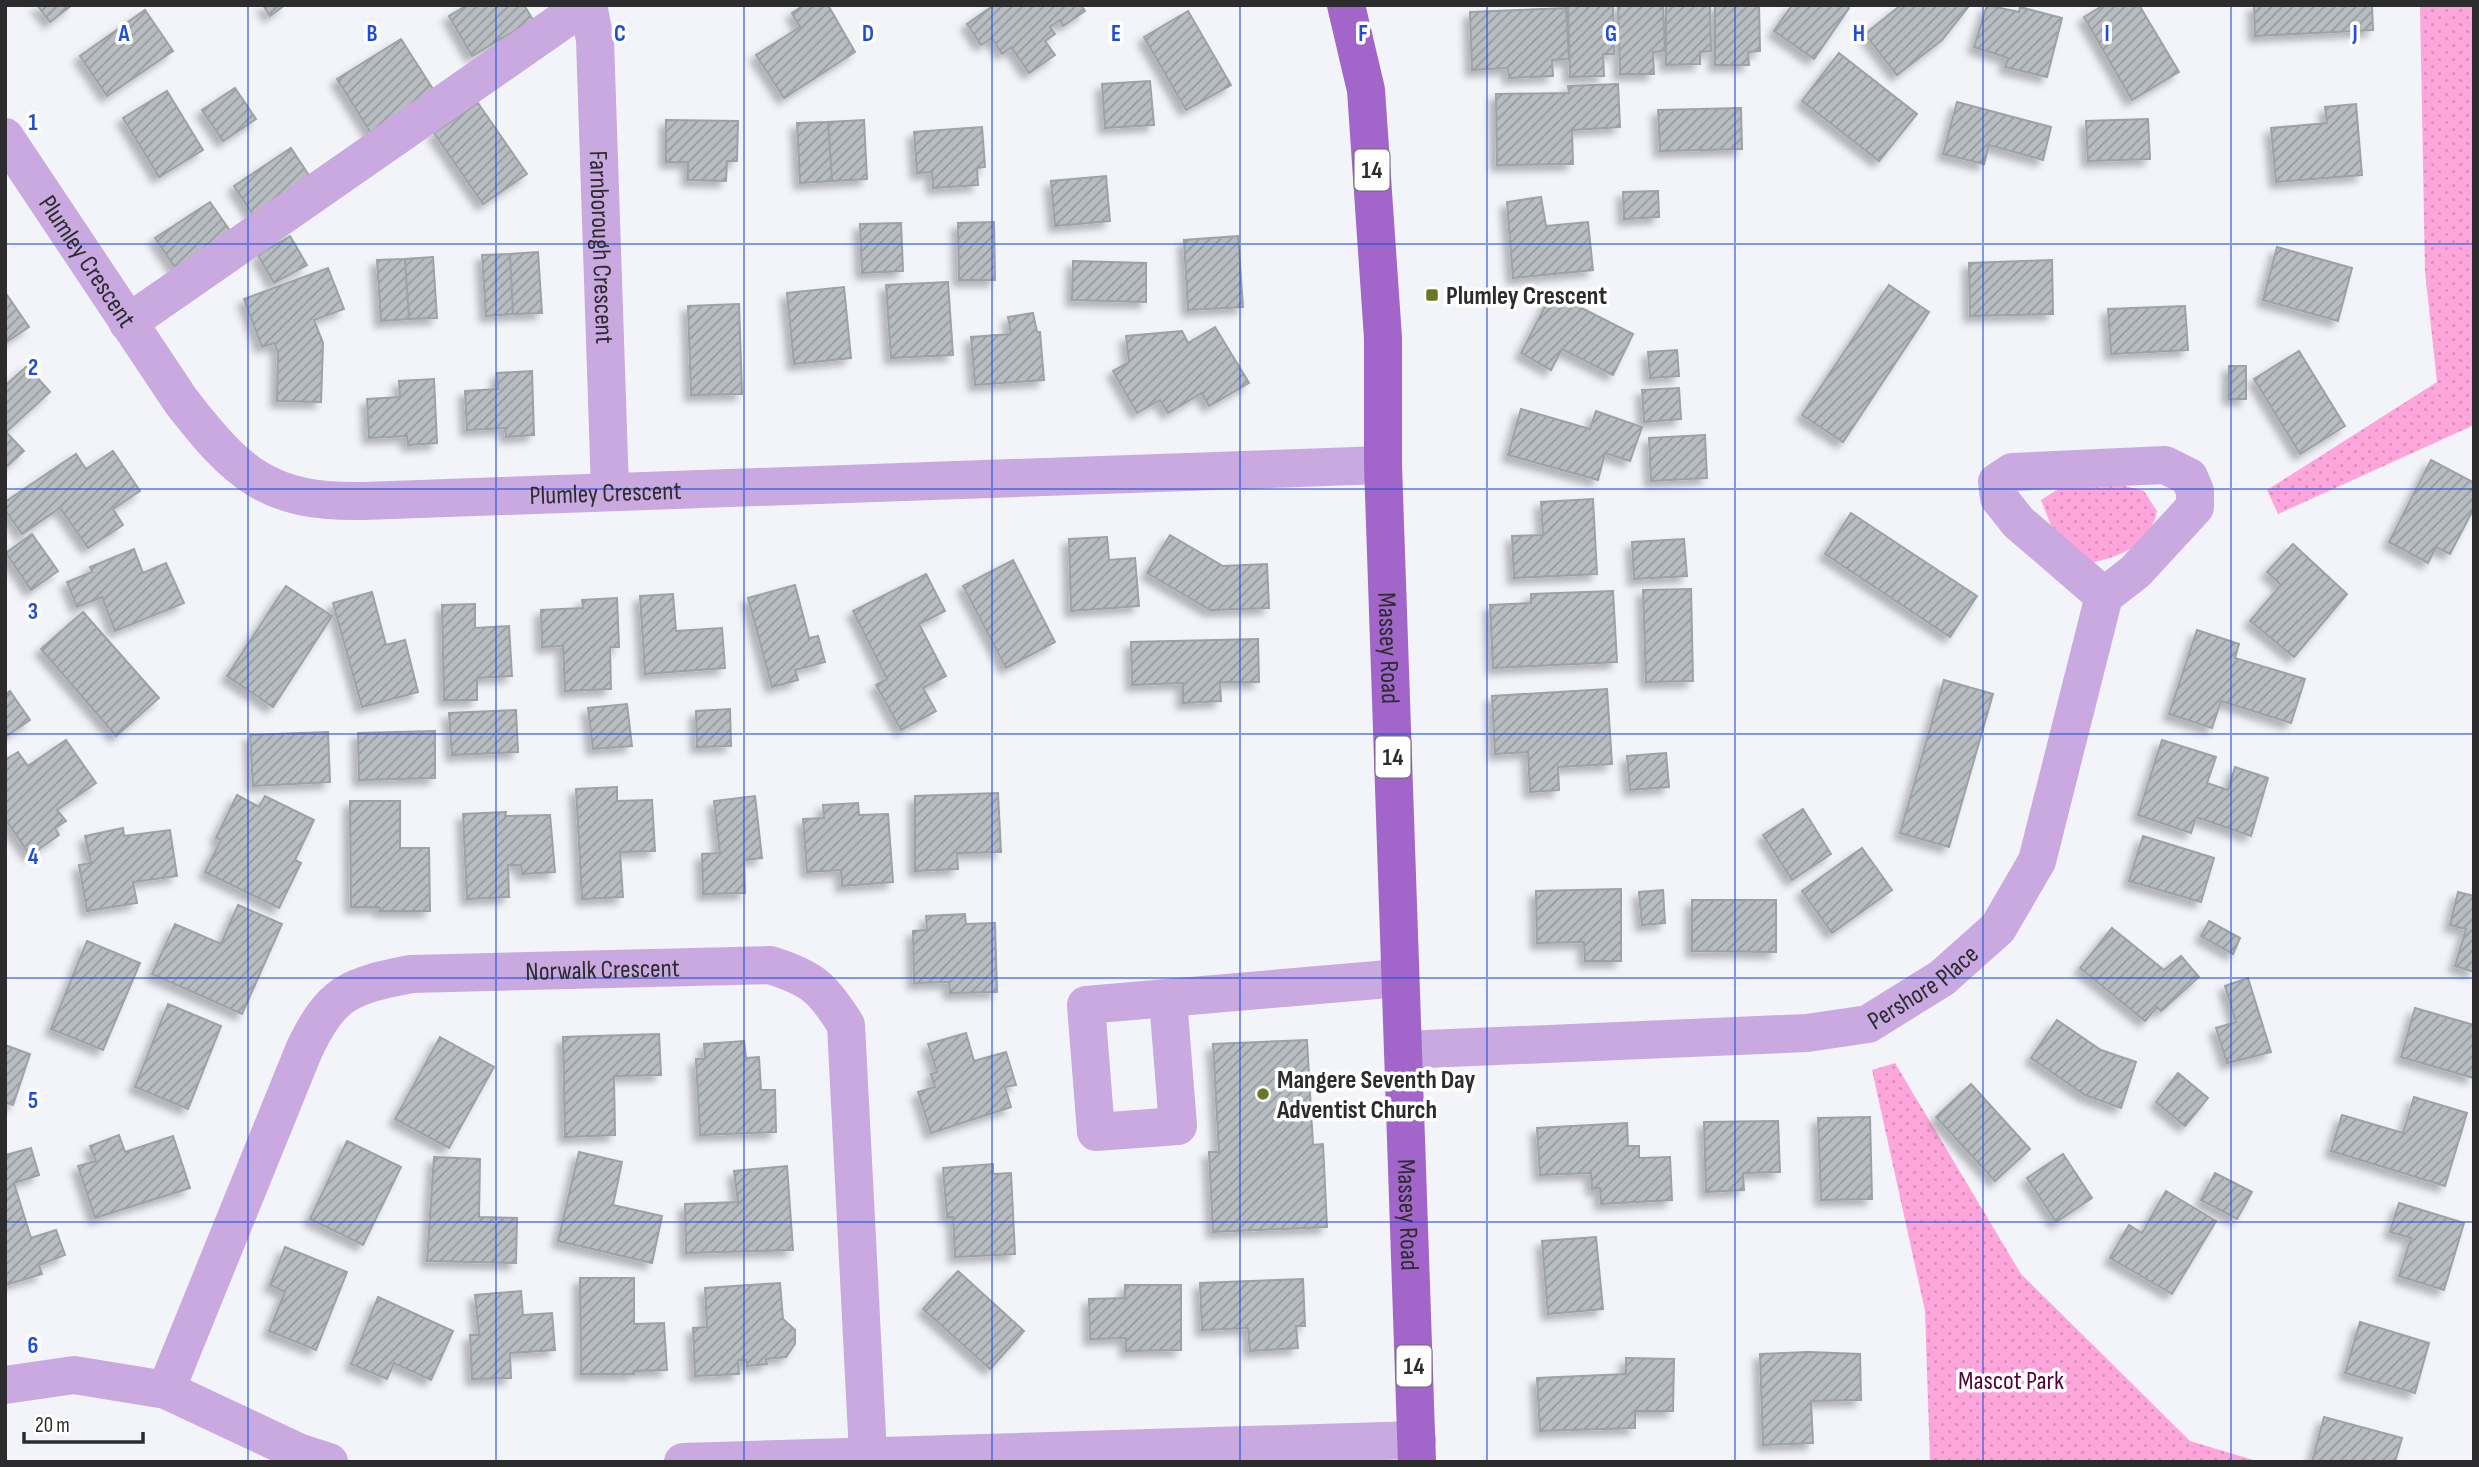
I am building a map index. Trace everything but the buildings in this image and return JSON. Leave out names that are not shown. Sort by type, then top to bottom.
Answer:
[{"type":"main road","name":"Massey Road","points":[[1346,5],[1366,90],[1383,338],[1383,465],[1417,1451]]},
{"type":"street","points":[[128,323],[586,5]]},
{"type":"street","name":"Farnborough Crescent","points":[[586,5],[595,40],[610,490]]},
{"type":"street","name":"Plumley Crescent","points":[[5,137],[17,182],[128,323],[213,442],[248,475],[287,494],[336,501],[1383,465]]},
{"type":"street","points":[[2165,465],[2189,477],[2195,491],[2195,507],[2144,562],[2104,597],[2018,522],[1999,498],[1997,482],[2012,472],[2165,465]]},
{"type":"street","name":"Pershore Place","points":[[1403,1050],[1807,1033],[1868,1024],[1942,978],[1998,928],[2037,861],[2104,597]]},
{"type":"street","name":"Norwalk Crescent","points":[[166,1390],[304,1050],[320,1017],[343,993],[370,982],[411,974],[770,965],[805,976],[827,994],[846,1025],[868,1454]]},
{"type":"street","points":[[1168,999],[1400,978]]},
{"type":"street","points":[[5,1385],[74,1375],[166,1390],[298,1452],[329,1462]]},
{"type":"street","points":[[683,1462],[868,1454],[1417,1451]]},
{"type":"green space","points":[[2420,5],[2474,5],[2474,425],[2278,514],[2267,490],[2437,382],[2425,272]]},
{"type":"green space","points":[[2114,483],[2144,491],[2157,511],[2148,533],[2134,547],[2092,563],[2057,541],[2041,500],[2066,484]]},
{"type":"green space","name":"Mascot Park","points":[[1895,1063],[2021,1274],[2190,1441],[2260,1462],[1930,1462],[1925,1311],[1872,1070]]},
{"type":"place","name":"Plumley Crescent","points":[[1432,295]]},
{"type":"place","name":"Mangere Seventh Day Adventist Church","points":[[1263,1094]]}]
